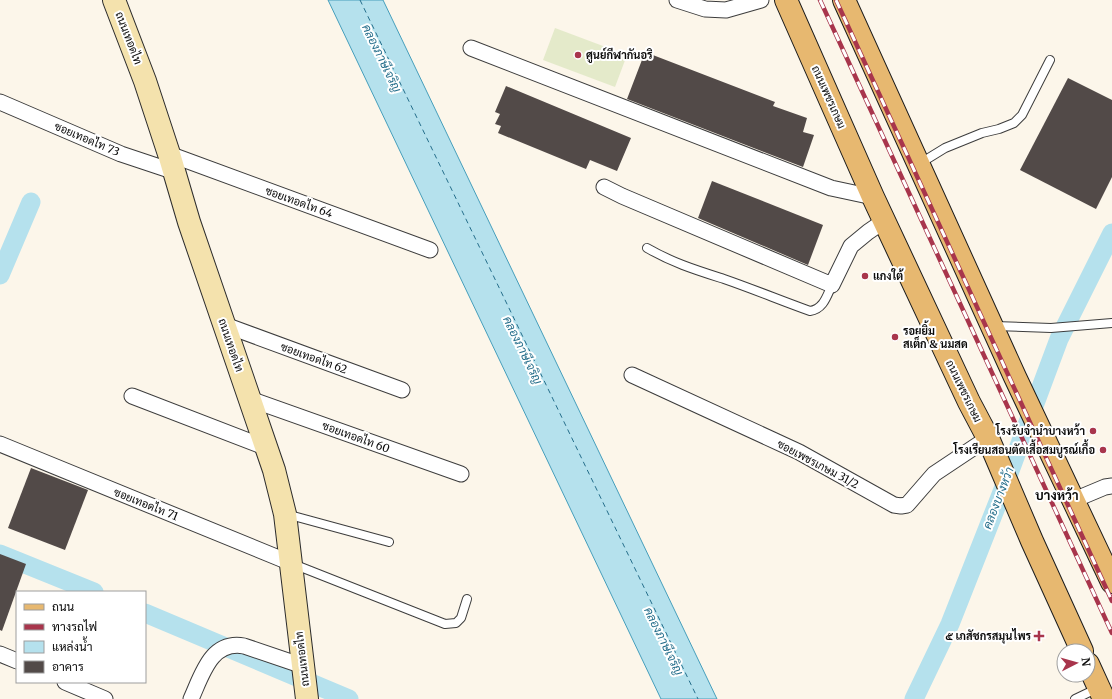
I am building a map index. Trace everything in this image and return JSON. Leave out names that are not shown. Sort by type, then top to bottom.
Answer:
[{"type":"main road","name":"ถนนเทอดไท","points":[[114,0],[145,81],[172,163],[189,222],[274,470],[285,514],[307,699]]},
{"type":"main road","name":"ถนนเพชรเกษม","points":[[786,0],[884,221],[969,402],[988,438],[1078,643]]},
{"type":"main road","points":[[844,0],[1015,377],[1112,582]]},
{"type":"main road","points":[[1096,682],[1101,693]]},
{"type":"street","points":[[677,0],[705,10],[726,10],[761,0]]},
{"type":"street","points":[[471,48],[831,188],[873,197]]},
{"type":"street","name":"ซอยเทอดไท 73","points":[[0,102],[121,154],[172,163]]},
{"type":"street","name":"ซอยเทอดไท 64","points":[[172,163],[430,250]]},
{"type":"street","points":[[604,187],[629,199],[832,284],[851,246],[884,221]]},
{"type":"street","name":"ซอยเทอดไท 62","points":[[225,326],[402,390]]},
{"type":"street","name":"ซอยเพชรเกษม 31/2","points":[[632,375],[799,452],[894,505],[907,505],[934,474],[988,438]]},
{"type":"street","points":[[132,396],[267,448]]},
{"type":"street","name":"ซอยเทอดไท 60","points":[[250,399],[461,474]]},
{"type":"street","name":"ซอยเทอดไท 71","points":[[0,444],[291,563]]},
{"type":"street","points":[[1074,500],[1112,486]]},
{"type":"street","points":[[191,699],[206,665],[212,657],[223,648],[235,644],[303,667]]},
{"type":"street","points":[[0,654],[16,661]]},
{"type":"street","points":[[68,683],[105,699]]},
{"type":"lane","points":[[919,164],[945,148],[982,133],[1014,123],[1022,115],[1050,60]]},
{"type":"lane","points":[[647,248],[666,259],[696,271],[724,279],[810,311],[821,307],[832,284]]},
{"type":"lane","points":[[993,326],[1051,328],[1112,323]]},
{"type":"lane","points":[[285,514],[389,542]]},
{"type":"lane","points":[[291,563],[445,624],[456,623],[461,618],[467,599]]},
{"type":"lane","points":[[1075,699],[1101,693]]},
{"type":"green space","points":[[555,28],[627,55],[615,87],[543,60]]},
{"type":"water","name":"คลองภาษีเจริญ","points":[[328,0],[383,0],[717,699],[661,699]]},
{"type":"building","points":[[645,52],[775,102],[773,106],[807,118],[803,132],[814,135],[803,167],[627,99]]},
{"type":"building","points":[[1068,78],[1112,100],[1112,177],[1096,209],[1020,170]]},
{"type":"building","points":[[506,86],[631,138],[617,171],[590,160],[586,169],[498,133],[501,126],[495,124],[500,114],[495,112]]},
{"type":"building","points":[[712,181],[823,225],[808,265],[698,218]]},
{"type":"building","points":[[31,468],[88,490],[65,550],[8,528]]},
{"type":"building","points":[[0,554],[26,564],[2,631],[0,630]]},
{"type":"waterway","points":[[0,275],[31,202]]},
{"type":"waterway","name":"คลองบางหว้า","points":[[914,699],[950,624],[1002,492],[1059,339],[1112,233]]},
{"type":"waterway","points":[[0,554],[92,591]]},
{"type":"waterway","points":[[146,613],[349,699]]},
{"type":"ferry route","points":[[360,0],[698,699]]},
{"type":"railway","points":[[820,0],[1112,633]]},
{"type":"railway","points":[[836,0],[1112,601]]},
{"type":"place","name":"ศูนย์กีฬากันอริ","points":[[578,55]]},
{"type":"place","name":"แกงใต้","points":[[865,276]]},
{"type":"place","name":"รอยยิ้ม สเต็ก & นมสด","points":[[895,337]]},
{"type":"place","name":"โรงรับจำนำบางหว้า","points":[[1093,431]]},
{"type":"place","name":"โรงเรียนสอนตัดเสื้อสมบูรณ์เกื้อ","points":[[1103,450]]},
{"type":"place","name":"๕ เภสัชกรสมุนไพร","points":[[1039,636]]},
{"type":"district","name":"บางหว้า","points":[[1057,495]]}]
